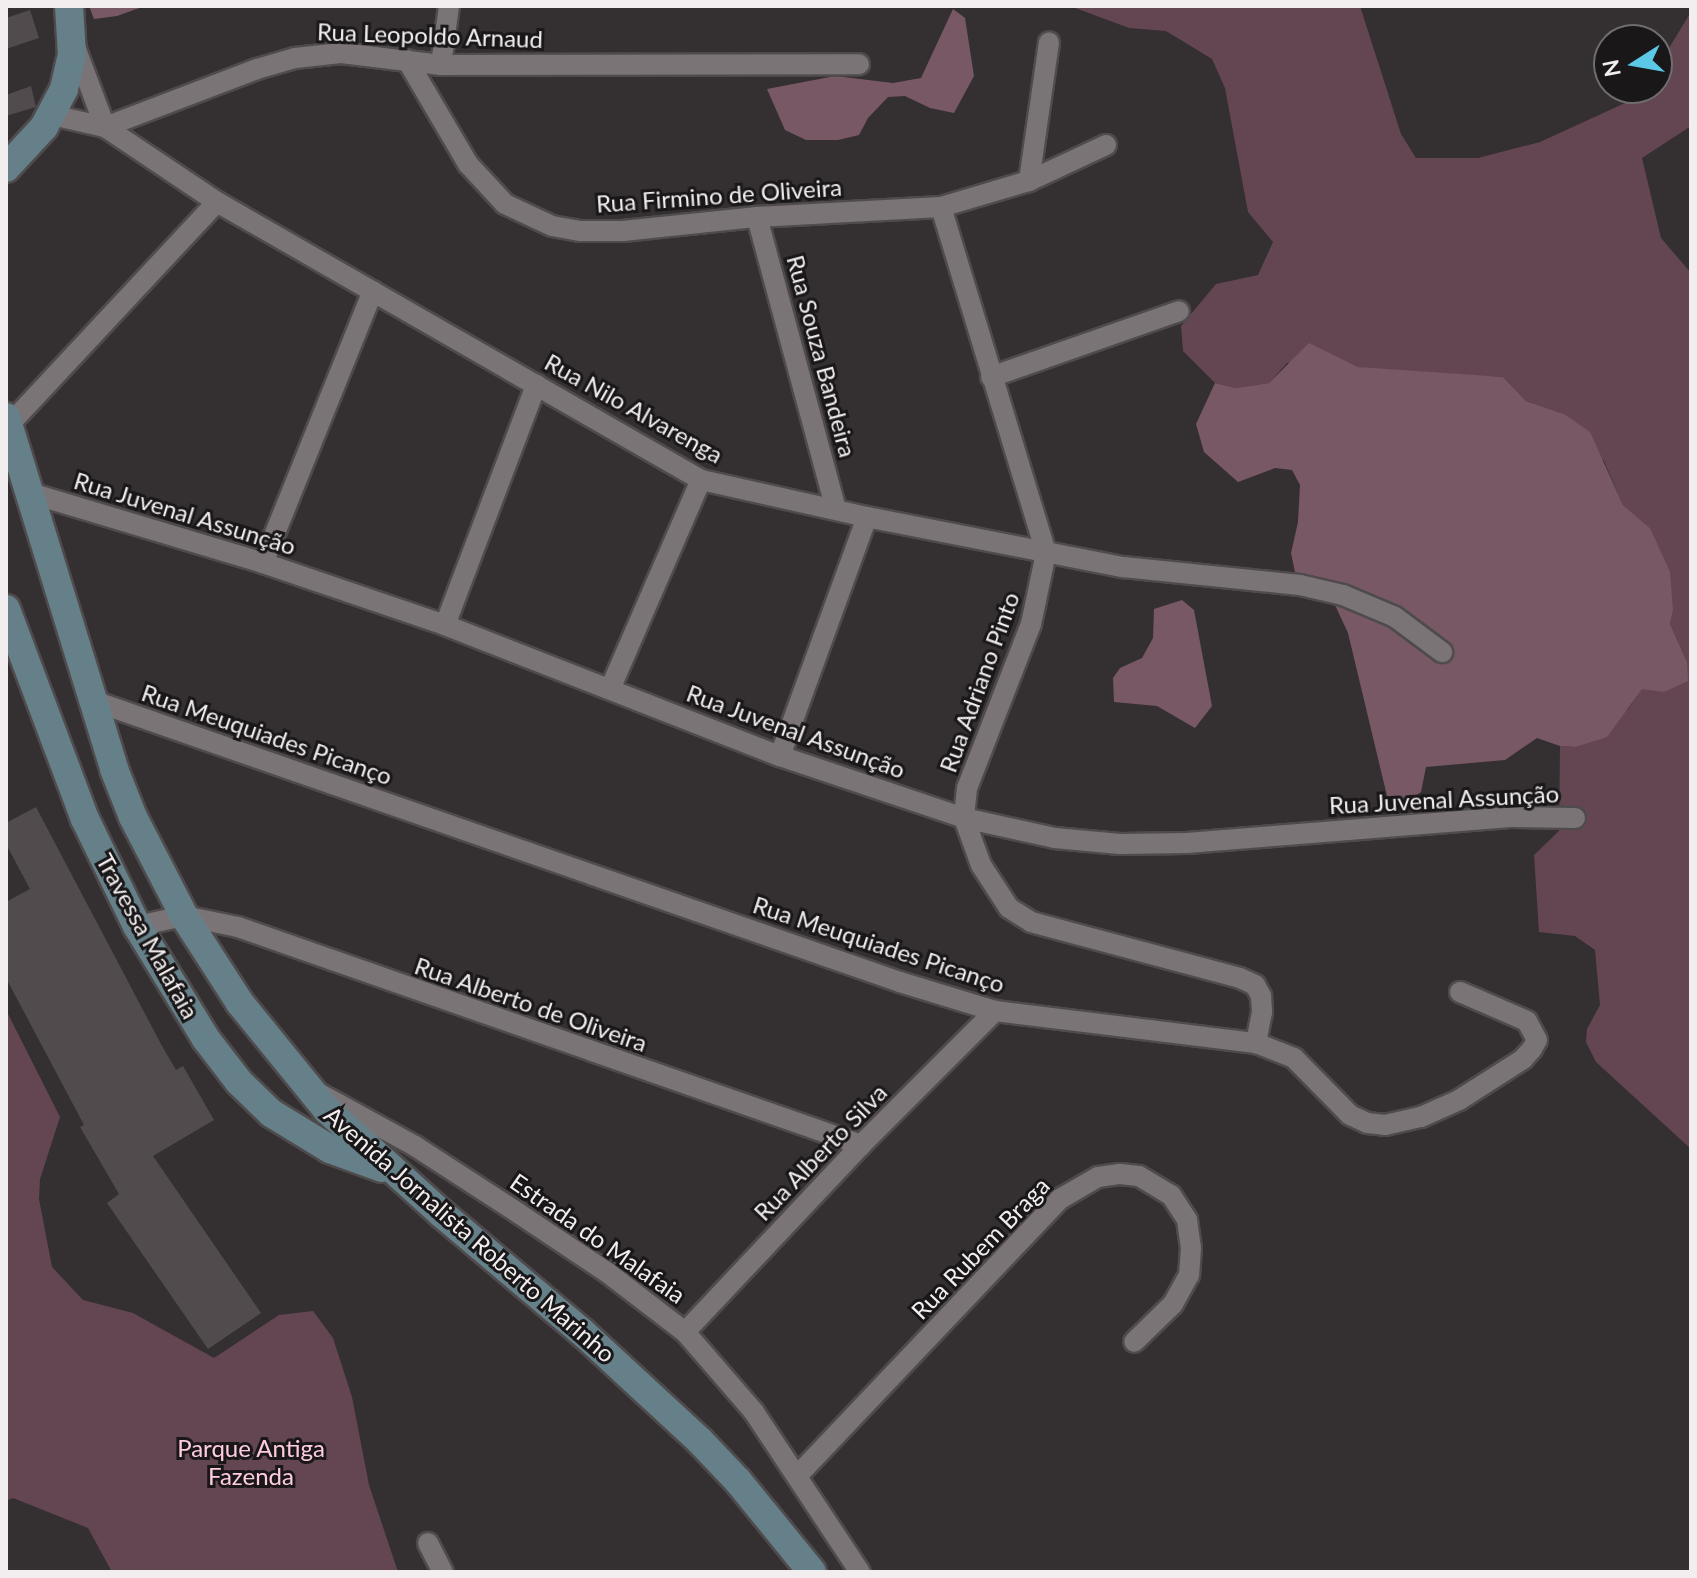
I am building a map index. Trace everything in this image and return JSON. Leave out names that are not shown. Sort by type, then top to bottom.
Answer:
[{"type":"main road","points":[[6,168],[52,115],[69,74],[72,41],[69,6]]},
{"type":"main road","name":"Avenida Jornalista Roberto Marinho","points":[[7,421],[91,700],[133,817],[184,916],[240,1003],[306,1086],[397,1174],[582,1332],[691,1432],[738,1481],[812,1572]]},
{"type":"main road","name":"Travessa Malafaia","points":[[6,609],[85,819],[137,926],[206,1039],[239,1082],[271,1113],[330,1149],[397,1174]]},
{"type":"street","points":[[441,65],[449,6]]},
{"type":"street","points":[[72,41],[105,127]]},
{"type":"street","points":[[1029,181],[1049,42]]},
{"type":"street","name":"Rua Leopoldo Arnaud","points":[[105,127],[295,58],[341,53],[441,65],[859,64]]},
{"type":"street","name":"Rua Firmino de Oliveira","points":[[407,60],[468,164],[505,204],[552,226],[623,231],[757,217],[941,207],[1029,181],[1106,145]]},
{"type":"street","name":"Rua Nilo Alvarenga","points":[[52,115],[105,127],[217,202],[701,480],[867,517],[1123,567],[1300,585],[1367,603],[1395,617],[1442,652]]},
{"type":"street","points":[[7,421],[217,202]]},
{"type":"street","name":"Rua Adriano Pinto","points":[[941,207],[1046,553],[1031,624],[976,758],[967,788],[964,818]]},
{"type":"street","name":"Rua Souza Bandeira","points":[[757,217],[836,509]]},
{"type":"street","points":[[263,563],[373,291]]},
{"type":"street","points":[[991,377],[1179,311]]},
{"type":"street","points":[[445,625],[536,385]]},
{"type":"street","points":[[610,689],[701,480]]},
{"type":"street","name":"Rua Juvenal Assunção","points":[[30,493],[263,563],[445,625],[780,756],[964,818],[1055,838],[1120,844],[1187,843],[1513,817],[1575,818]]},
{"type":"street","points":[[780,756],[867,517]]},
{"type":"street","name":"Rua Meuquiades Picanço","points":[[91,700],[900,982],[995,1011],[1256,1043],[1294,1058],[1350,1115],[1367,1123],[1385,1125],[1421,1117],[1459,1100],[1523,1059],[1537,1040],[1527,1021],[1460,992]]},
{"type":"street","points":[[964,818],[997,893],[1009,908],[1031,922],[1240,978],[1255,985],[1261,996],[1262,1012],[1256,1043]]},
{"type":"street","points":[[137,926],[184,916]]},
{"type":"street","name":"Rua Alberto de Oliveira","points":[[184,916],[238,927],[861,1145]]},
{"type":"street","name":"Rua Alberto Silva","points":[[685,1332],[861,1145],[995,1011]]},
{"type":"street","name":"Estrada do Malafaia","points":[[306,1086],[415,1146],[608,1273],[685,1332],[754,1412],[860,1572]]},
{"type":"street","name":"Rua Rubem Braga","points":[[798,1475],[1060,1199],[1098,1177],[1120,1174],[1139,1176],[1171,1195],[1187,1220],[1191,1248],[1189,1275],[1173,1304],[1134,1342]]},
{"type":"street","points":[[428,1543],[443,1572]]},
{"type":"green space","points":[[1070,6],[1360,6],[1401,134],[1416,158],[1478,158],[1540,142],[1623,104],[1673,104],[1673,41],[1691,12],[1691,126],[1642,158],[1661,238],[1691,273],[1691,1149],[1596,1062],[1586,1042],[1587,1029],[1600,1005],[1595,950],[1575,936],[1539,932],[1534,855],[1559,831],[1560,746],[1575,747],[1628,709],[1642,688],[1664,692],[1687,662],[1670,624],[1673,611],[1650,528],[1623,505],[1604,461],[1564,414],[1526,401],[1503,377],[1407,373],[1358,367],[1336,357],[1287,363],[1269,383],[1236,388],[1215,383],[1183,351],[1181,326],[1216,284],[1258,275],[1273,242],[1248,212],[1225,88],[1212,59],[1166,31],[1129,28]]},
{"type":"green space","name":"Parque Antiga Fazenda","points":[[6,1010],[60,1117],[40,1179],[39,1199],[52,1267],[83,1300],[133,1313],[214,1358],[279,1315],[313,1311],[333,1338],[352,1397],[369,1485],[398,1572],[112,1572],[88,1528],[13,1498],[6,1501]]},
{"type":"shaded area","points":[[89,6],[145,6],[117,16],[94,19]]},
{"type":"shaded area","points":[[953,9],[965,18],[974,76],[954,113],[930,108],[905,96],[888,97],[868,118],[859,135],[838,140],[806,140],[785,130],[767,89],[835,76],[893,83],[921,78]]},
{"type":"shaded area","points":[[1309,343],[1358,367],[1503,377],[1526,401],[1564,414],[1590,432],[1623,505],[1650,528],[1670,572],[1673,611],[1670,624],[1687,662],[1688,681],[1664,692],[1642,689],[1607,737],[1575,747],[1560,746],[1537,738],[1505,760],[1426,767],[1421,792],[1405,803],[1387,796],[1348,633],[1328,590],[1296,577],[1291,553],[1298,522],[1300,485],[1292,470],[1275,468],[1238,482],[1204,452],[1196,424],[1215,383],[1236,388],[1269,383]]},
{"type":"shaded area","points":[[1182,600],[1194,610],[1212,706],[1195,728],[1157,706],[1114,702],[1113,678],[1120,668],[1142,658],[1153,638],[1154,609]]},
{"type":"building","points":[[30,10],[39,38],[6,49],[6,18]]},
{"type":"building","points":[[31,86],[36,107],[6,116],[6,95]]},
{"type":"building","points":[[36,807],[162,1046],[176,1070],[183,1066],[214,1120],[153,1156],[261,1313],[208,1349],[107,1203],[119,1194],[80,1127],[84,1125],[6,978],[6,902],[30,889],[6,844],[6,823]]}]
